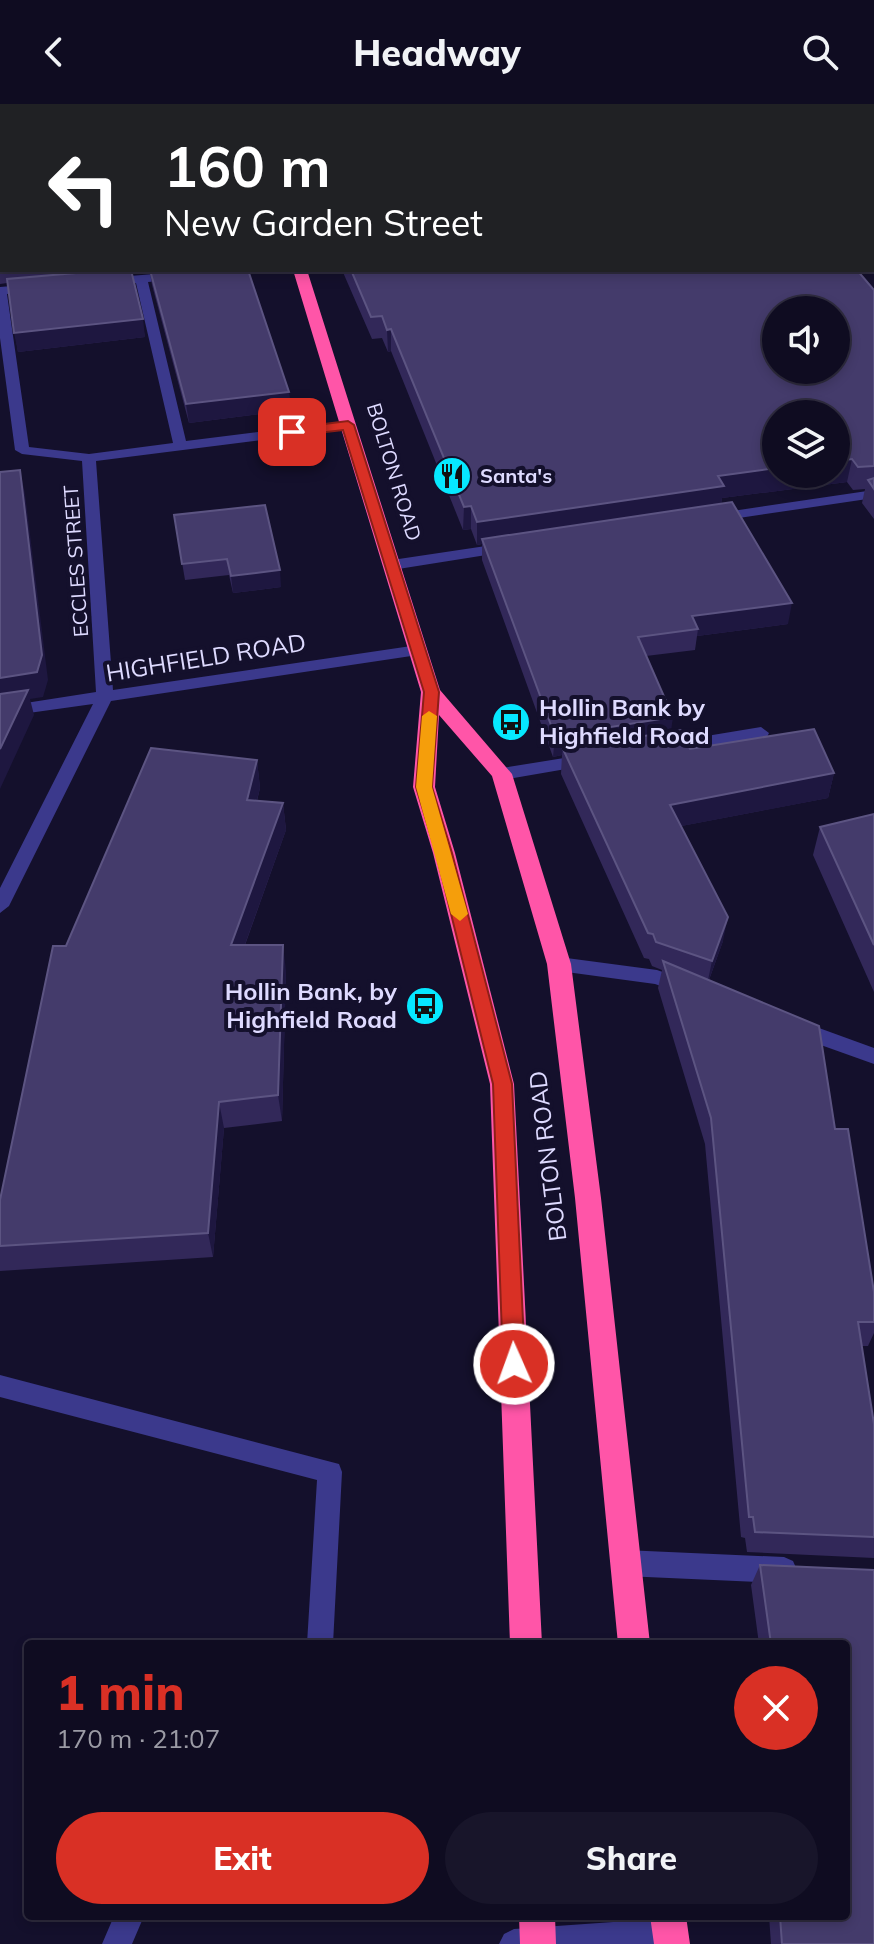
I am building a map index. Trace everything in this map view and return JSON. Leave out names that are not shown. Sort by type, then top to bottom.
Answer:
[{"type":"highway","name":"BOLTON ROAD","points":[[301,272],[431,692],[424,787],[444,853],[502,1084],[526,1640]]},
{"type":"highway","name":"BOLTON ROAD","points":[[431,692],[502,774],[559,964],[588,1198],[634,1640]]},
{"type":"street","points":[[94,283],[189,275]]},
{"type":"street","points":[[141,278],[180,445]]},
{"type":"street","points":[[0,291],[47,287]]},
{"type":"street","name":"ECCLES STREET","points":[[0,291],[22,450],[89,458],[105,697]]},
{"type":"street","points":[[89,458],[348,425]]},
{"type":"street","points":[[703,519],[874,494]]},
{"type":"street","points":[[392,565],[516,547]]},
{"type":"street","name":"HIGHFIELD ROAD","points":[[0,712],[418,650]]},
{"type":"street","points":[[0,906],[105,697]]},
{"type":"street","points":[[639,752],[761,733]]},
{"type":"street","points":[[502,774],[609,757]]},
{"type":"street","points":[[559,964],[657,977],[700,993]]},
{"type":"street","points":[[773,1019],[874,1056]]},
{"type":"street","points":[[0,1386],[330,1472],[320,1640]]},
{"type":"street","points":[[624,1563],[810,1571]]},
{"type":"street","points":[[117,1944],[127,1920]]},
{"type":"street","points":[[532,1936],[670,1931]]},
{"type":"building","points":[[88,272],[131,272],[143,319],[14,333],[7,279]]},
{"type":"building","points":[[151,272],[249,272],[289,392],[186,404]]},
{"type":"building","points":[[352,272],[859,272],[874,290],[874,466],[858,467],[850,459],[850,400],[762,400],[762,470],[718,476],[724,486],[477,522],[471,506],[464,507],[391,329],[387,330],[382,316],[371,317]]},
{"type":"building","points":[[20,470],[42,655],[37,672],[0,678],[0,472]]},
{"type":"building","points":[[732,502],[792,603],[692,616],[698,629],[638,637],[673,717],[555,736],[482,539]]},
{"type":"building","points":[[265,505],[280,570],[231,576],[227,559],[182,564],[174,515]]},
{"type":"building","points":[[28,690],[0,749],[0,694]]},
{"type":"building","points":[[814,729],[834,773],[670,805],[728,917],[712,961],[656,942],[653,934],[648,933],[563,749],[681,730],[690,749]]},
{"type":"building","points":[[151,748],[257,760],[247,800],[283,803],[231,945],[283,945],[278,1095],[219,1102],[208,1233],[0,1246],[0,1200],[53,946],[66,946]]},
{"type":"building","points":[[874,814],[874,945],[820,827]]},
{"type":"building","points":[[663,961],[819,1026],[835,1129],[848,1129],[874,1292],[874,1322],[858,1322],[874,1424],[874,1537],[755,1532],[753,1517],[749,1517],[711,1118]]},
{"type":"building","points":[[760,1565],[874,1570],[874,1944],[782,1944],[780,1920],[850,1920],[850,1640],[770,1640]]},
{"type":"slow traffic","points":[[429,716],[424,787],[460,914]]},
{"type":"place","name":"Santa's","points":[[452,476]]},
{"type":"place","name":"Hollin Bank by Highfield Road","points":[[511,722]]},
{"type":"place","name":"Hollin Bank, by Highfield Road","points":[[425,1006]]},
{"type":"route","points":[[292,432],[348,425],[431,692],[424,787],[444,853],[502,1084],[514,1364]]}]
